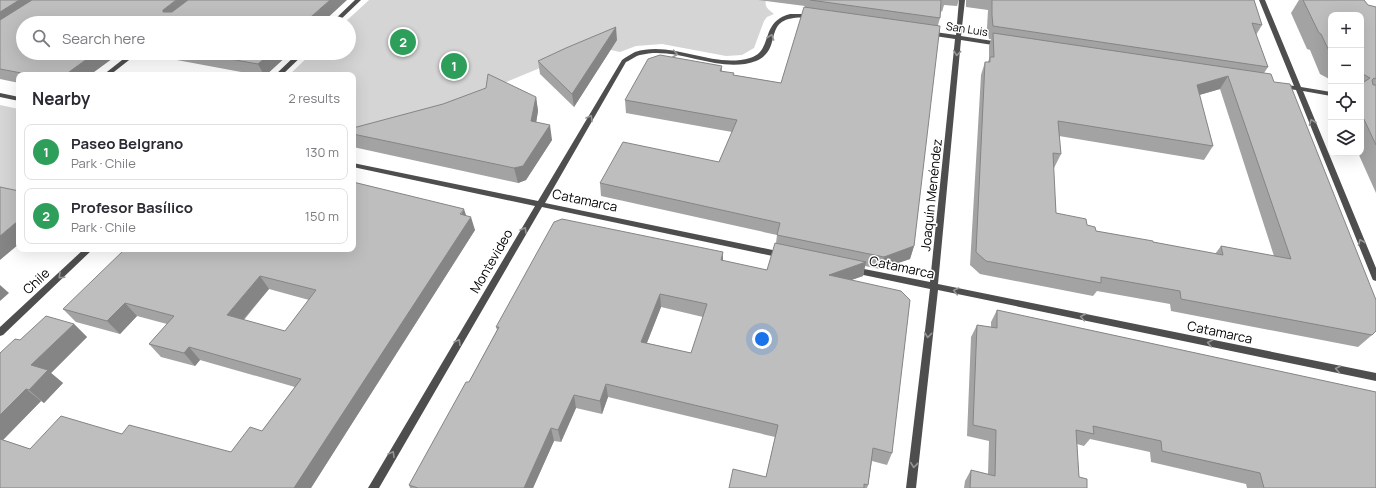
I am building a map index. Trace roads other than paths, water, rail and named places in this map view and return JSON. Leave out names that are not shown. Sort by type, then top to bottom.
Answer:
[{"type":"street","points":[[341,16],[358,0]]},
{"type":"street","name":"Joaquín Menéndez","points":[[911,488],[934,287],[962,0]]},
{"type":"street","points":[[1262,0],[1376,278]]},
{"type":"street","name":"Montevideo","points":[[373,488],[621,65],[629,57],[646,51],[664,52],[732,63],[754,60],[766,49],[774,26],[779,20],[789,16],[799,15],[818,17]]},
{"type":"street","name":"San Luis","points":[[919,32],[1005,45]]},
{"type":"street","points":[[110,72],[126,60]]},
{"type":"street","points":[[281,72],[294,60]]},
{"type":"street","points":[[1275,86],[1328,94]]},
{"type":"street","points":[[0,95],[16,98]]},
{"type":"street","name":"Catamarca","points":[[356,166],[787,256]]},
{"type":"street","name":"Chile","points":[[0,332],[87,252]]},
{"type":"street","name":"Catamarca","points":[[849,269],[1376,377]]},
{"type":"place","name":"Profesor Basílico","points":[[403,42]]},
{"type":"place","name":"Paseo Belgrano","points":[[454,66]]}]
